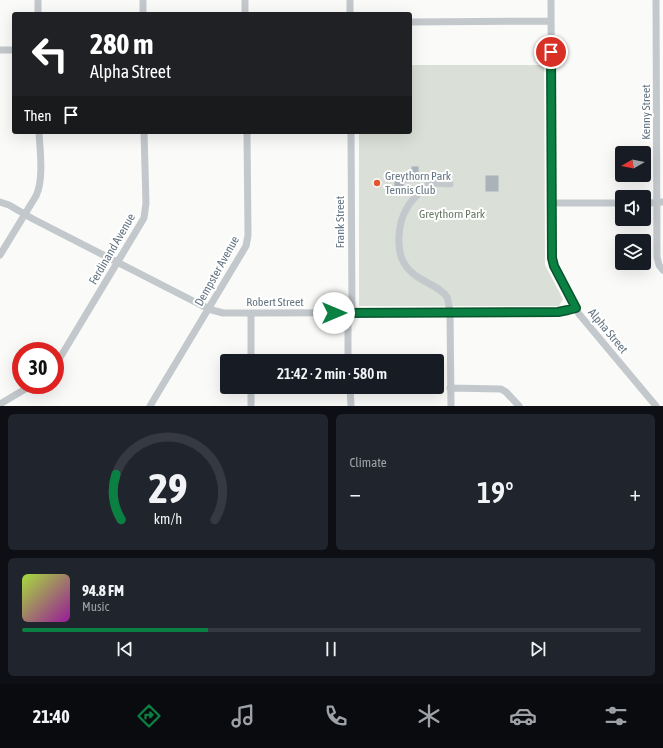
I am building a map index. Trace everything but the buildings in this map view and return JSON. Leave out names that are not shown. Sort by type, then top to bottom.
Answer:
[{"type":"street","points":[[38,0],[38,12]]},
{"type":"street","points":[[143,0],[143,12]]},
{"type":"street","points":[[245,0],[246,12]]},
{"type":"street","points":[[350,0],[350,12]]},
{"type":"street","name":"Alpha Street","points":[[551,0],[553,264],[582,318],[656,406]]},
{"type":"street","name":"Kenny Street","points":[[656,0],[660,202],[658,260],[659,265],[663,270]]},
{"type":"street","points":[[412,22],[551,21]]},
{"type":"street","points":[[0,50],[12,50]]},
{"type":"street","points":[[0,255],[39,188],[39,134]]},
{"type":"street","name":"Ferdinand Avenue","points":[[64,351],[142,223],[145,214],[144,134]]},
{"type":"street","name":"Dempster Avenue","points":[[150,406],[242,253],[248,239],[247,134]]},
{"type":"street","name":"Frank Street","points":[[348,354],[350,313],[351,134]]},
{"type":"street","points":[[450,184],[432,183],[425,187],[413,199],[405,210],[399,242],[401,257],[406,267],[419,279],[443,293],[448,298],[450,312],[451,406]]},
{"type":"street","name":"Robert Street","points":[[0,202],[9,205],[208,309],[223,313],[558,312],[576,308]]},
{"type":"street","points":[[552,203],[615,203]]},
{"type":"street","points":[[251,313],[251,354]]},
{"type":"street","points":[[450,388],[500,389],[506,392],[519,406]]},
{"type":"street","points":[[0,404],[17,394]]},
{"type":"street","points":[[251,394],[251,406]]},
{"type":"street","points":[[350,394],[351,406]]},
{"type":"green space","name":"Greythorn Park","points":[[412,65],[544,65],[545,265],[563,299],[559,306],[359,306],[359,134],[412,134]]},
{"type":"place","name":"Greythorn Park Tennis Club","points":[[377,183]]},
{"type":"route","points":[[334,313],[558,312],[576,308],[553,264],[552,258],[551,52]]}]
